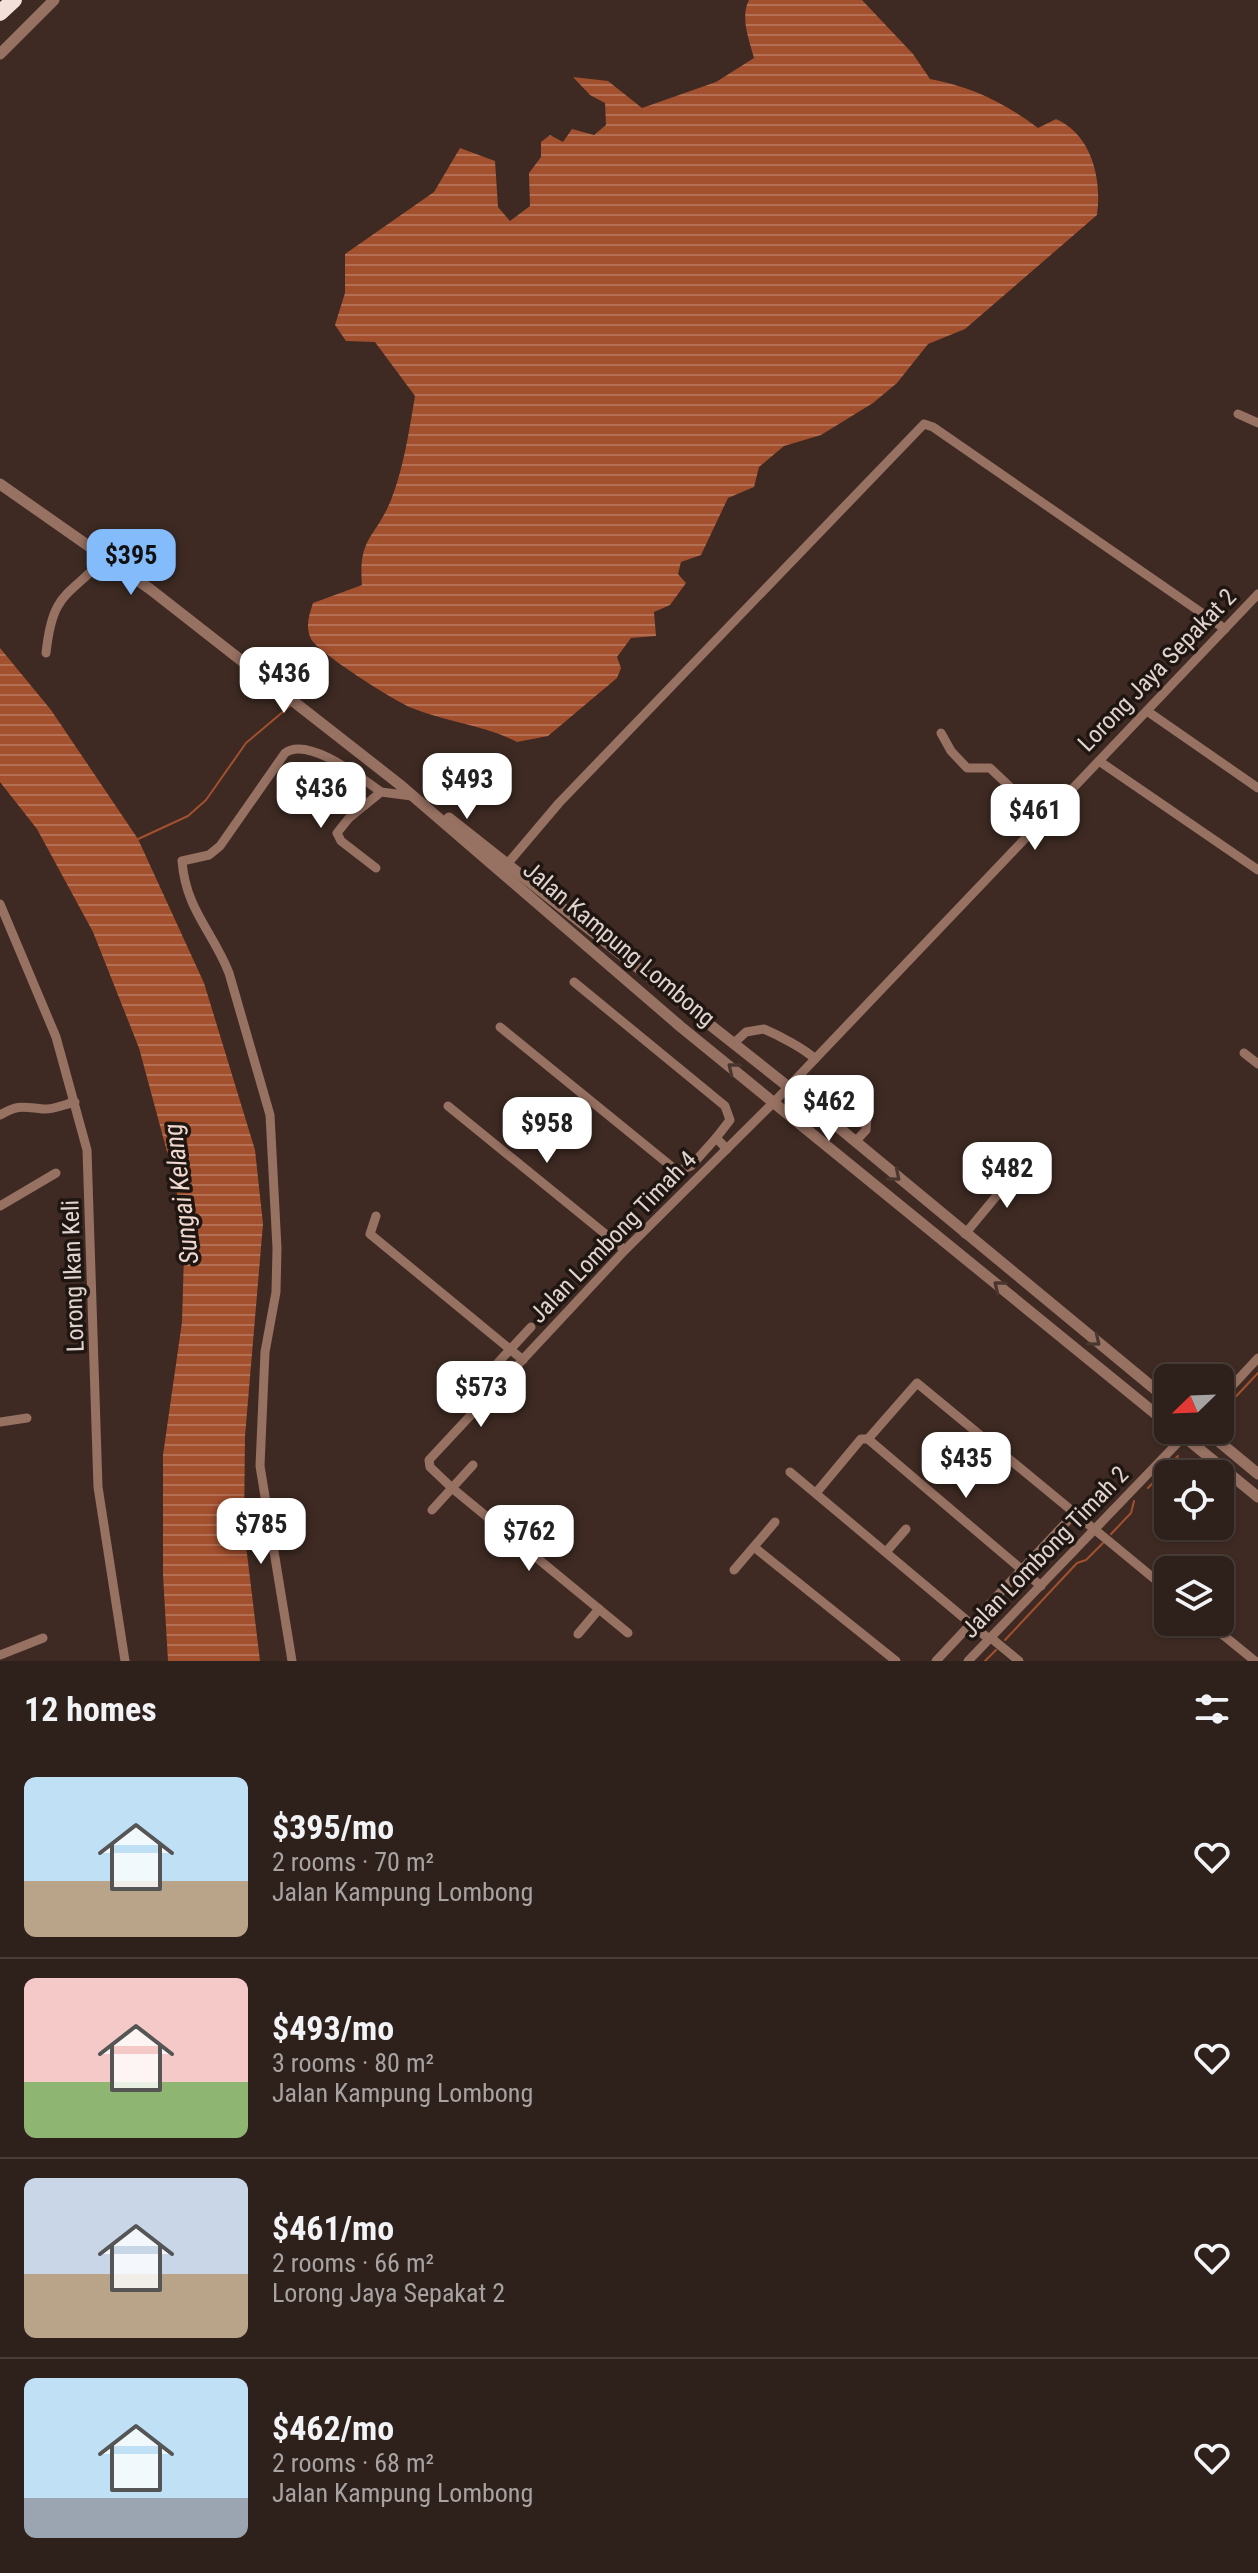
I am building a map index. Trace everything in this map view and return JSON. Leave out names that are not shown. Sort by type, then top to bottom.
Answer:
[{"type":"highway","points":[[0,13],[14,0]]},
{"type":"street","points":[[0,54],[54,0]]},
{"type":"street","points":[[1238,414],[1258,423]]},
{"type":"street","points":[[504,868],[559,803],[924,424],[933,427],[1225,629]]},
{"type":"street","points":[[0,484],[106,556],[399,784]]},
{"type":"street","points":[[46,653],[52,612],[65,594],[106,556]]},
{"type":"street","name":"Lorong Jaya Sepakat 2","points":[[788,1087],[1258,594]]},
{"type":"street","points":[[1147,711],[1258,788]]},
{"type":"street","points":[[941,733],[951,751],[967,768],[990,768],[1044,819]]},
{"type":"street","points":[[292,1661],[260,1466],[265,1352],[276,1292],[277,1248],[270,1115],[229,973],[221,952],[185,890],[182,861],[209,855],[220,846],[285,753],[293,747],[304,747],[347,768],[381,792],[412,796]]},
{"type":"street","points":[[1099,761],[1258,870]]},
{"type":"street","name":"Jalan Kampung Lombong","points":[[399,784],[504,868],[774,1102],[1154,1413]]},
{"type":"street","name":"Jalan Kampung Lombong","points":[[399,784],[734,1043],[1154,1389]]},
{"type":"street","points":[[376,868],[341,841],[337,833],[349,818],[381,792]]},
{"type":"street","name":"Lorong Ikan Keli","points":[[0,904],[56,1037],[87,1150],[98,1400],[98,1487],[125,1661]]},
{"type":"street","points":[[500,1027],[677,1171],[691,1166],[730,1120],[725,1106],[574,982]]},
{"type":"street","points":[[734,1043],[746,1032],[764,1029],[791,1046],[803,1047],[815,1059]]},
{"type":"street","points":[[1244,1053],[1258,1064]]},
{"type":"street","name":"Jalan Lombong Timah 4","points":[[452,1488],[430,1467],[429,1460],[625,1250],[788,1087]]},
{"type":"street","points":[[815,1108],[829,1095],[842,1094],[867,1118],[866,1130],[855,1142]]},
{"type":"street","points":[[0,1115],[13,1108],[32,1105],[43,1109],[75,1102]]},
{"type":"street","points":[[448,1106],[625,1250]]},
{"type":"street","points":[[716,1138],[727,1149]]},
{"type":"street","points":[[965,1234],[1022,1165]]},
{"type":"street","points":[[0,1206],[56,1173]]},
{"type":"street","points":[[376,1216],[370,1234],[523,1360]]},
{"type":"street","points":[[493,1368],[531,1327]]},
{"type":"street","points":[[1234,1384],[1258,1358]]},
{"type":"street","points":[[868,1439],[917,1383],[1154,1579]]},
{"type":"street","points":[[0,1422],[27,1418]]},
{"type":"street","points":[[816,1493],[861,1439],[868,1439],[1041,1586]]},
{"type":"street","name":"Jalan Lombong Timah 2","points":[[968,1661],[1172,1444]]},
{"type":"street","points":[[1197,1444],[1258,1497]]},
{"type":"street","points":[[1222,1444],[1258,1474]]},
{"type":"street","points":[[432,1510],[473,1465]]},
{"type":"street","points":[[790,1472],[1019,1661]]},
{"type":"street","points":[[452,1488],[628,1633]]},
{"type":"street","points":[[936,1661],[1075,1513]]},
{"type":"street","points":[[734,1570],[775,1522]]},
{"type":"street","points":[[886,1552],[906,1529]]},
{"type":"street","points":[[754,1547],[896,1661]]},
{"type":"street","points":[[578,1634],[599,1609]]},
{"type":"street","points":[[1224,1636],[1255,1661]]},
{"type":"street","points":[[0,1655],[43,1638]]},
{"type":"water","points":[[749,0],[862,0],[913,54],[930,79],[987,97],[1038,128],[1056,119],[1068,126],[1086,147],[1092,160],[1098,187],[1097,215],[965,329],[928,344],[897,383],[873,403],[821,435],[784,446],[759,467],[754,487],[728,498],[701,555],[681,562],[678,574],[686,583],[670,605],[654,612],[656,636],[631,638],[617,657],[621,668],[617,678],[548,736],[517,742],[492,731],[403,704],[328,655],[311,639],[308,630],[313,603],[362,585],[365,547],[396,487],[415,396],[375,342],[346,341],[335,325],[345,293],[345,254],[434,192],[460,148],[495,161],[498,207],[510,221],[530,206],[529,173],[541,157],[541,142],[550,135],[563,142],[572,129],[594,135],[606,125],[605,103],[590,95],[573,77],[608,81],[642,108],[716,82],[754,58],[745,21]]},
{"type":"water","name":"Sungai Kelang","points":[[0,648],[51,710],[138,839],[204,983],[255,1150],[263,1224],[245,1436],[244,1529],[260,1661],[168,1661],[163,1575],[163,1455],[182,1322],[184,1255],[176,1185],[139,1048],[93,932],[37,829],[0,782]]},
{"type":"waterway","points":[[298,698],[307,689],[325,651]]},
{"type":"waterway","points":[[136,840],[188,816],[206,800],[246,743],[291,705]]},
{"type":"waterway","points":[[1234,1399],[1258,1373]]},
{"type":"waterway","points":[[1148,1488],[1178,1456]]},
{"type":"waterway","points":[[1111,1534],[1131,1513],[1134,1501]]},
{"type":"waterway","points":[[1005,1640],[1077,1563],[1086,1560],[1103,1543]]},
{"type":"waterway","points":[[985,1661],[996,1650]]}]
